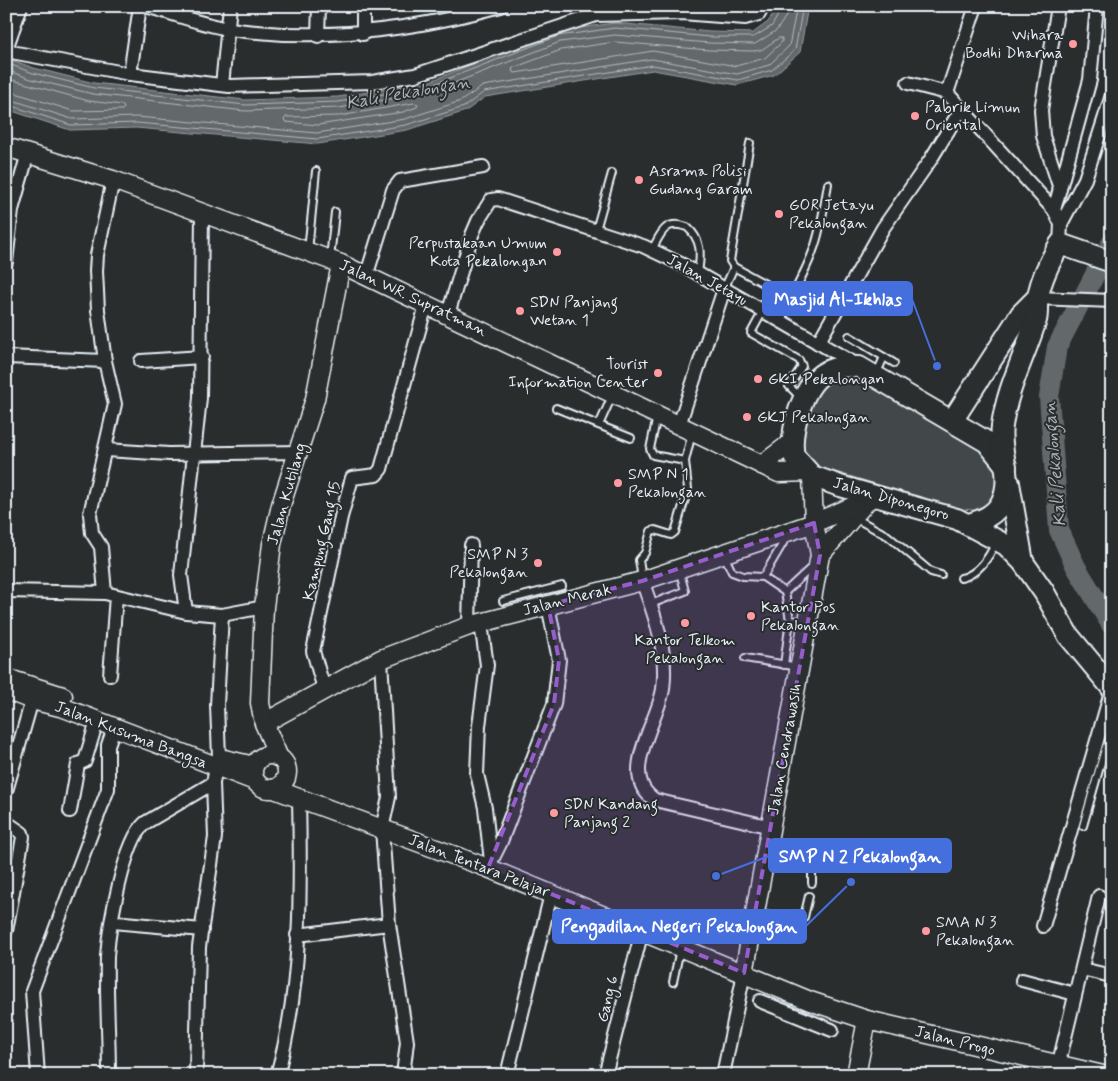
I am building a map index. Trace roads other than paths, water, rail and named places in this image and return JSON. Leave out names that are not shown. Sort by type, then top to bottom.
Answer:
[{"type":"main road","points":[[1007,474],[1002,428],[1008,392],[1037,318],[1037,298],[1045,272],[1066,247],[1112,262]]},
{"type":"main road","points":[[952,420],[1021,314],[1037,298]]},
{"type":"main road","points":[[810,474],[794,456],[792,442],[794,425],[804,401],[821,374],[836,368],[868,372]]},
{"type":"main road","name":"Jalan Jetayu","points":[[868,372],[987,442],[1007,474],[1023,562]]},
{"type":"main road","name":"Jalan Diponegoro","points":[[810,474],[872,498],[969,524],[997,539],[1023,562],[1044,592],[1068,634],[1112,689]]},
{"type":"main road","name":"Jalan Diponegoro","points":[[969,524],[984,519],[999,508],[1007,474]]},
{"type":"street","points":[[21,6],[6,50],[130,74],[222,85],[372,82],[415,75],[596,15],[682,13],[745,18],[759,14],[763,6]]},
{"type":"street","points":[[130,74],[140,6]]},
{"type":"street","points":[[145,6],[228,29],[318,36],[363,34],[447,20],[500,6]]},
{"type":"street","points":[[222,85],[230,6]]},
{"type":"street","points":[[318,36],[319,6]]},
{"type":"street","points":[[363,6],[363,34]]},
{"type":"street","points":[[946,93],[976,6]]},
{"type":"street","points":[[1058,6],[1041,110],[1043,136],[1060,189]]},
{"type":"street","points":[[1054,210],[1090,80],[1098,6]]},
{"type":"street","points":[[908,82],[946,93],[1054,210],[1061,224],[1066,247]]},
{"type":"street","points":[[1061,224],[1085,179],[1112,95]]},
{"type":"street","points":[[818,343],[883,228],[931,159],[960,110]]},
{"type":"street","name":"Jalan WR. Supratman","points":[[6,147],[113,180],[336,262],[779,473],[810,474]]},
{"type":"street","points":[[6,262],[12,210],[28,153]]},
{"type":"street","points":[[366,277],[393,190],[400,182],[483,167]]},
{"type":"street","points":[[110,675],[111,594],[101,547],[92,534],[90,514],[115,404],[105,361],[98,310],[96,271],[97,255],[113,180]]},
{"type":"street","name":"Jalan Jetayu","points":[[448,314],[478,221],[491,200],[498,199],[652,250],[698,273],[868,372]]},
{"type":"street","points":[[186,612],[181,575],[200,398],[202,357],[202,214]]},
{"type":"street","name":"Jalan Kutilang","points":[[268,766],[265,726],[260,703],[264,607],[272,544],[281,505],[315,399],[336,262]]},
{"type":"street","points":[[686,428],[724,289]]},
{"type":"street","points":[[1037,298],[1112,301]]},
{"type":"street","name":"Kampung Gang 15","points":[[324,689],[314,651],[341,517],[352,478],[376,475],[381,468],[426,306]]},
{"type":"street","points":[[6,357],[105,361]]},
{"type":"street","points":[[141,361],[202,357]]},
{"type":"street","points":[[762,465],[792,442]]},
{"type":"street","points":[[106,450],[194,454],[299,452]]},
{"type":"street","name":"Jalan Cendrawasih","points":[[744,973],[771,826],[792,666],[808,622],[820,558],[814,523],[810,474]]},
{"type":"street","points":[[820,558],[853,517],[872,498]]},
{"type":"street","name":"Jalan Merak","points":[[265,726],[324,689],[382,659],[475,625],[529,602],[548,605],[642,581],[814,523],[872,498]]},
{"type":"street","points":[[470,545],[475,625],[487,665],[479,726],[477,774],[484,808],[490,865]]},
{"type":"street","points":[[642,581],[651,604],[661,642],[663,688],[639,767],[639,779],[646,795],[655,800],[771,826]]},
{"type":"street","points":[[6,591],[111,594],[186,612],[222,615],[264,607]]},
{"type":"street","points":[[490,865],[554,704],[559,660],[548,605]]},
{"type":"street","points":[[196,1075],[199,947],[215,836],[219,767],[217,705],[222,615]]},
{"type":"street","points":[[382,659],[389,798],[382,829],[389,924],[408,1042],[404,1075]]},
{"type":"street","name":"Jalan Kusuma Bangsa","points":[[6,678],[167,743],[219,767],[268,766]]},
{"type":"street","points":[[1043,926],[1112,689]]},
{"type":"street","name":"Jalan Kusuma Bangsa","points":[[6,690],[32,700],[66,703],[97,721],[114,728],[167,743]]},
{"type":"street","points":[[6,791],[32,700]]},
{"type":"street","points":[[70,811],[78,764],[85,761],[97,721]]},
{"type":"street","points":[[38,1075],[32,991],[108,789],[108,745],[114,728]]},
{"type":"street","points":[[268,766],[283,783],[274,789]]},
{"type":"street","name":"Jalan Tentara Pelajar","points":[[268,766],[306,800]]},
{"type":"street","name":"Jalan Tentara Pelajar","points":[[268,766],[264,788],[274,789],[382,829],[490,865],[551,894],[681,948],[810,1001],[866,1020]]},
{"type":"street","points":[[109,1075],[107,956],[122,868],[137,830],[219,767]]},
{"type":"street","points":[[277,1075],[284,1049],[292,996],[306,800]]},
{"type":"street","points":[[6,822],[22,834],[24,838],[6,930]]},
{"type":"street","points":[[507,1075],[551,894]]},
{"type":"street","points":[[1057,1070],[1099,896]]},
{"type":"street","points":[[113,922],[202,930]]},
{"type":"street","points":[[297,935],[389,924]]},
{"type":"street","name":"Gang 6","points":[[605,1075],[642,931]]},
{"type":"street","points":[[1082,969],[1107,975]]},
{"type":"street","points":[[723,1075],[744,973]]},
{"type":"street","points":[[1022,980],[1075,994]]},
{"type":"street","points":[[760,1001],[832,1030]]},
{"type":"street","points":[[801,1018],[810,1001]]},
{"type":"street","points":[[856,1075],[866,1020]]},
{"type":"street","name":"Jalan Progo","points":[[866,1020],[1057,1070],[1103,1075]]},
{"type":"lane","points":[[750,143],[729,256],[734,267],[790,297]]},
{"type":"lane","points":[[308,252],[316,171]]},
{"type":"lane","points":[[596,230],[612,173]]},
{"type":"lane","points":[[781,321],[790,297],[813,253],[823,215],[828,184]]},
{"type":"lane","points":[[336,212],[336,262]]},
{"type":"lane","points":[[652,250],[664,227],[671,224],[687,227],[698,241],[701,255],[698,273]]},
{"type":"lane","points":[[724,289],[734,267]]},
{"type":"lane","points":[[763,311],[751,333],[800,360],[802,366],[788,386],[804,401]]},
{"type":"lane","points":[[848,336],[894,363]]},
{"type":"lane","points":[[868,372],[884,357]]},
{"type":"lane","points":[[599,426],[614,393]]},
{"type":"lane","points":[[556,408],[630,438]]},
{"type":"lane","points":[[657,414],[650,452],[685,461]]},
{"type":"lane","points":[[642,581],[638,564],[646,553],[651,531],[655,530],[670,535],[675,532],[688,489],[685,461],[686,428]]},
{"type":"lane","points":[[853,517],[888,536],[931,572],[941,575]]},
{"type":"lane","points":[[763,577],[792,530]]},
{"type":"lane","points":[[962,578],[972,575],[990,554],[997,539]]},
{"type":"lane","points":[[723,553],[732,572],[744,576],[763,577],[785,592],[790,620],[792,666],[745,658]]},
{"type":"lane","points":[[785,592],[820,558]]},
{"type":"lane","points":[[651,604],[685,591],[679,568]]},
{"type":"lane","points":[[502,601],[529,602],[562,586]]},
{"type":"lane","points":[[790,620],[808,622]]},
{"type":"lane","points":[[1083,826],[1105,749],[1108,742],[1112,741]]},
{"type":"lane","points":[[767,849],[806,859],[812,865],[812,883]]},
{"type":"lane","points":[[755,912],[798,922],[804,917],[808,896]]},
{"type":"lane","points":[[673,982],[681,948]]},
{"type":"water","points":[[779,6],[808,6],[800,52],[774,75],[737,85],[653,70],[485,97],[466,111],[407,130],[318,144],[136,128],[70,130],[6,109],[6,58],[34,68],[94,83],[245,100],[338,97],[428,82],[556,31],[615,23],[710,32],[753,33],[768,22]]},
{"type":"waterway","name":"Kali Pekalongan","points":[[1112,242],[1057,347],[1049,397],[1059,530],[1076,567],[1112,626]]},
{"type":"place","name":"Wihara Bodhi Dharma","points":[[1073,44]]},
{"type":"place","name":"Pabrik Limun Oriental","points":[[915,116]]},
{"type":"place","name":"Asrama Polisi Gudang Garam","points":[[639,180]]},
{"type":"place","name":"GOR Jetayu Pekalongan","points":[[779,214]]},
{"type":"place","name":"Perpustakaan Umum Kota Pekalongan","points":[[557,252]]},
{"type":"place","name":"SDN Panjang Wetan 1","points":[[520,311]]},
{"type":"place","name":"Masjid Al-Ikhlas","points":[[937,366]]},
{"type":"place","name":"Tourist Information Center","points":[[658,373]]},
{"type":"place","name":"GKI Pekalongan","points":[[758,379]]},
{"type":"place","name":"GKJ Pekalongan","points":[[747,417]]},
{"type":"place","name":"SMP N 1 Pekalongan","points":[[618,483]]},
{"type":"place","name":"SMP N 3 Pekalongan","points":[[538,563]]},
{"type":"place","name":"Kantor Pos Pekalongan","points":[[751,616]]},
{"type":"place","name":"Kantor Telkom Pekalongan","points":[[685,623]]},
{"type":"place","name":"SDN Kandang Panjang 2","points":[[554,813]]},
{"type":"place","name":"SMP N 2 Pekalongan","points":[[716,876]]},
{"type":"place","name":"Pengadilan Negeri Pekalongan","points":[[851,882]]},
{"type":"place","name":"SMA N 3 Pekalongan","points":[[926,931]]}]
